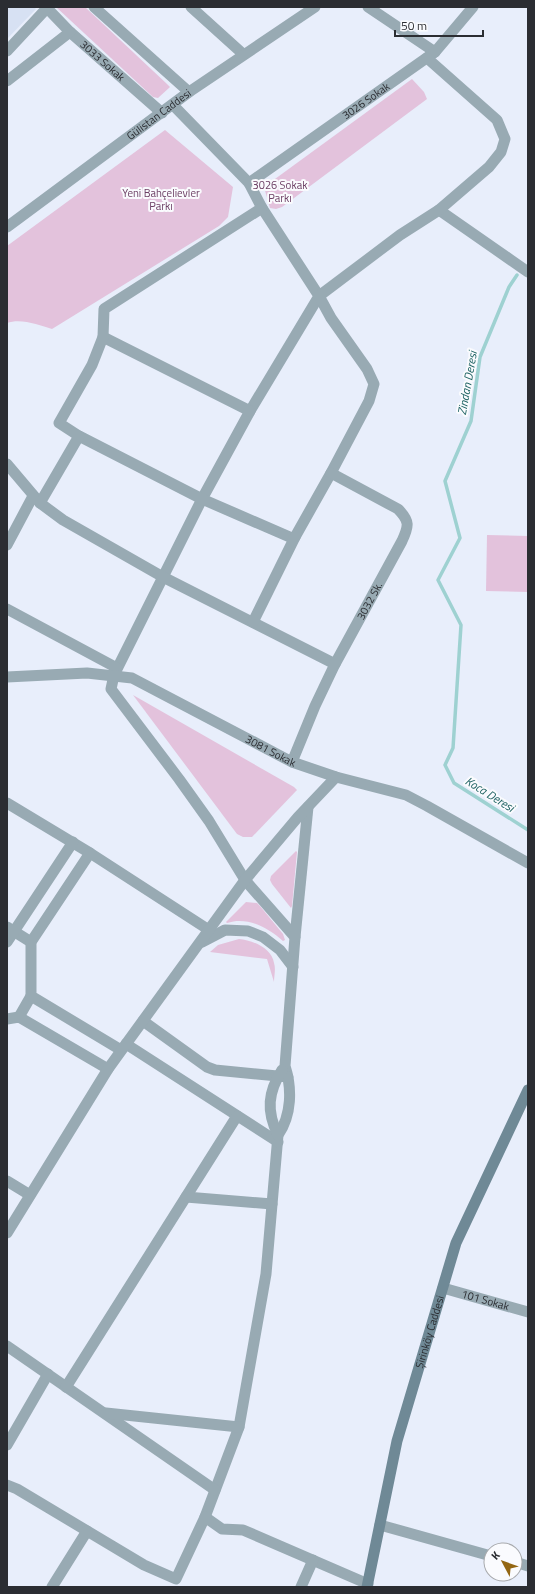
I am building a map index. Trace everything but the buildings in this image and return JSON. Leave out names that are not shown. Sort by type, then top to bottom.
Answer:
[{"type":"main road","name":"Şirinköy Caddesi","points":[[367,1585],[397,1440],[456,1243],[528,1090]]},
{"type":"street","points":[[94,7],[189,92]]},
{"type":"street","points":[[191,7],[243,54]]},
{"type":"street","name":"Gülistan Caddesi","points":[[7,227],[189,92],[243,54],[315,7]]},
{"type":"street","points":[[295,937],[245,880],[209,821],[111,689],[115,671],[202,499],[250,411],[319,296],[400,235],[439,210],[488,167],[501,152],[505,139],[497,120],[431,55],[368,7]]},
{"type":"street","name":"3026 Sokak","points":[[249,183],[431,55],[473,7]]},
{"type":"street","points":[[7,51],[46,8]]},
{"type":"street","name":"3033 Sokak","points":[[46,8],[70,32],[162,113]]},
{"type":"street","points":[[7,81],[70,32]]},
{"type":"street","points":[[173,104],[249,183],[262,208],[319,296],[331,318],[367,369],[374,384],[369,401],[295,537],[253,622]]},
{"type":"street","points":[[262,208],[104,309],[103,337],[92,365],[59,423],[79,436],[202,499],[292,538],[295,537]]},
{"type":"street","points":[[439,210],[528,272]]},
{"type":"street","points":[[103,337],[250,411]]},
{"type":"street","points":[[7,545],[79,436]]},
{"type":"street","points":[[7,464],[37,500],[63,520],[163,577],[335,664]]},
{"type":"street","name":"3032 Sk.","points":[[292,762],[315,706],[335,664],[408,528],[406,517],[398,509],[331,473]]},
{"type":"street","points":[[7,609],[115,671]]},
{"type":"street","name":"3081 Sokak","points":[[7,676],[115,671],[132,678],[292,762],[336,777],[406,795],[448,817],[528,863]]},
{"type":"street","points":[[7,1233],[108,1069],[198,944],[245,880],[336,777]]},
{"type":"street","points":[[7,803],[73,842],[209,930]]},
{"type":"street","points":[[7,1485],[17,1489],[175,1583],[205,1517],[239,1427],[266,1274],[278,1138],[288,1115],[290,1090],[283,1076],[308,807]]},
{"type":"street","points":[[7,942],[11,929],[73,842]]},
{"type":"street","points":[[19,1017],[31,996],[31,942],[90,853]]},
{"type":"street","points":[[11,929],[31,942]]},
{"type":"street","points":[[198,944],[225,930],[248,931],[263,937],[280,950],[292,967]]},
{"type":"street","points":[[31,996],[124,1047],[237,1116],[278,1138]]},
{"type":"street","points":[[7,1020],[19,1017],[108,1069]]},
{"type":"street","points":[[143,1021],[207,1067],[215,1070],[283,1076]]},
{"type":"street","points":[[278,1138],[272,1124],[270,1108],[273,1086],[283,1076]]},
{"type":"street","points":[[66,1387],[237,1116]]},
{"type":"street","points":[[7,1181],[30,1195]]},
{"type":"street","points":[[186,1197],[272,1204]]},
{"type":"street","name":"101 Sokak","points":[[443,1288],[528,1312]]},
{"type":"street","points":[[7,1346],[215,1490]]},
{"type":"street","points":[[7,1445],[48,1374]]},
{"type":"street","points":[[103,1413],[239,1427]]},
{"type":"street","points":[[205,1517],[222,1529],[243,1530],[367,1585]]},
{"type":"street","points":[[380,1525],[483,1554]]},
{"type":"street","points":[[52,1587],[87,1531]]},
{"type":"street","points":[[301,1587],[313,1560]]},
{"type":"shaded area","points":[[7,7],[34,7],[36,9],[7,39]]},
{"type":"green space","points":[[56,7],[85,7],[170,87],[158,98],[153,97]]},
{"type":"green space","name":"3026 Sokak Parkı","points":[[412,79],[424,92],[427,99],[282,207],[276,209],[270,208],[264,187]]},
{"type":"green space","name":"Yeni Bahçelievler Parkı","points":[[165,130],[233,187],[228,217],[219,226],[52,329],[36,324],[18,321],[7,323],[7,246]]},
{"type":"green space","points":[[487,535],[528,536],[528,592],[486,591]]},
{"type":"green space","points":[[133,695],[297,790],[252,837],[243,837],[237,834]]},
{"type":"green space","points":[[296,851],[291,908],[270,880],[271,876]]},
{"type":"green space","points":[[246,902],[257,903],[283,934],[285,940],[283,941],[257,924],[242,921],[227,923],[226,922]]},
{"type":"green space","points":[[239,939],[255,943],[270,953],[275,965],[274,982],[267,959],[210,952],[218,945]]},
{"type":"waterway","name":"Zindan Deresi","points":[[517,275],[509,287],[480,357],[471,421],[445,481],[460,538],[438,580],[461,625],[453,748],[445,765],[454,783],[528,830]]},
{"type":"water label","name":"Koca Deresi","points":[[490,794]]}]
